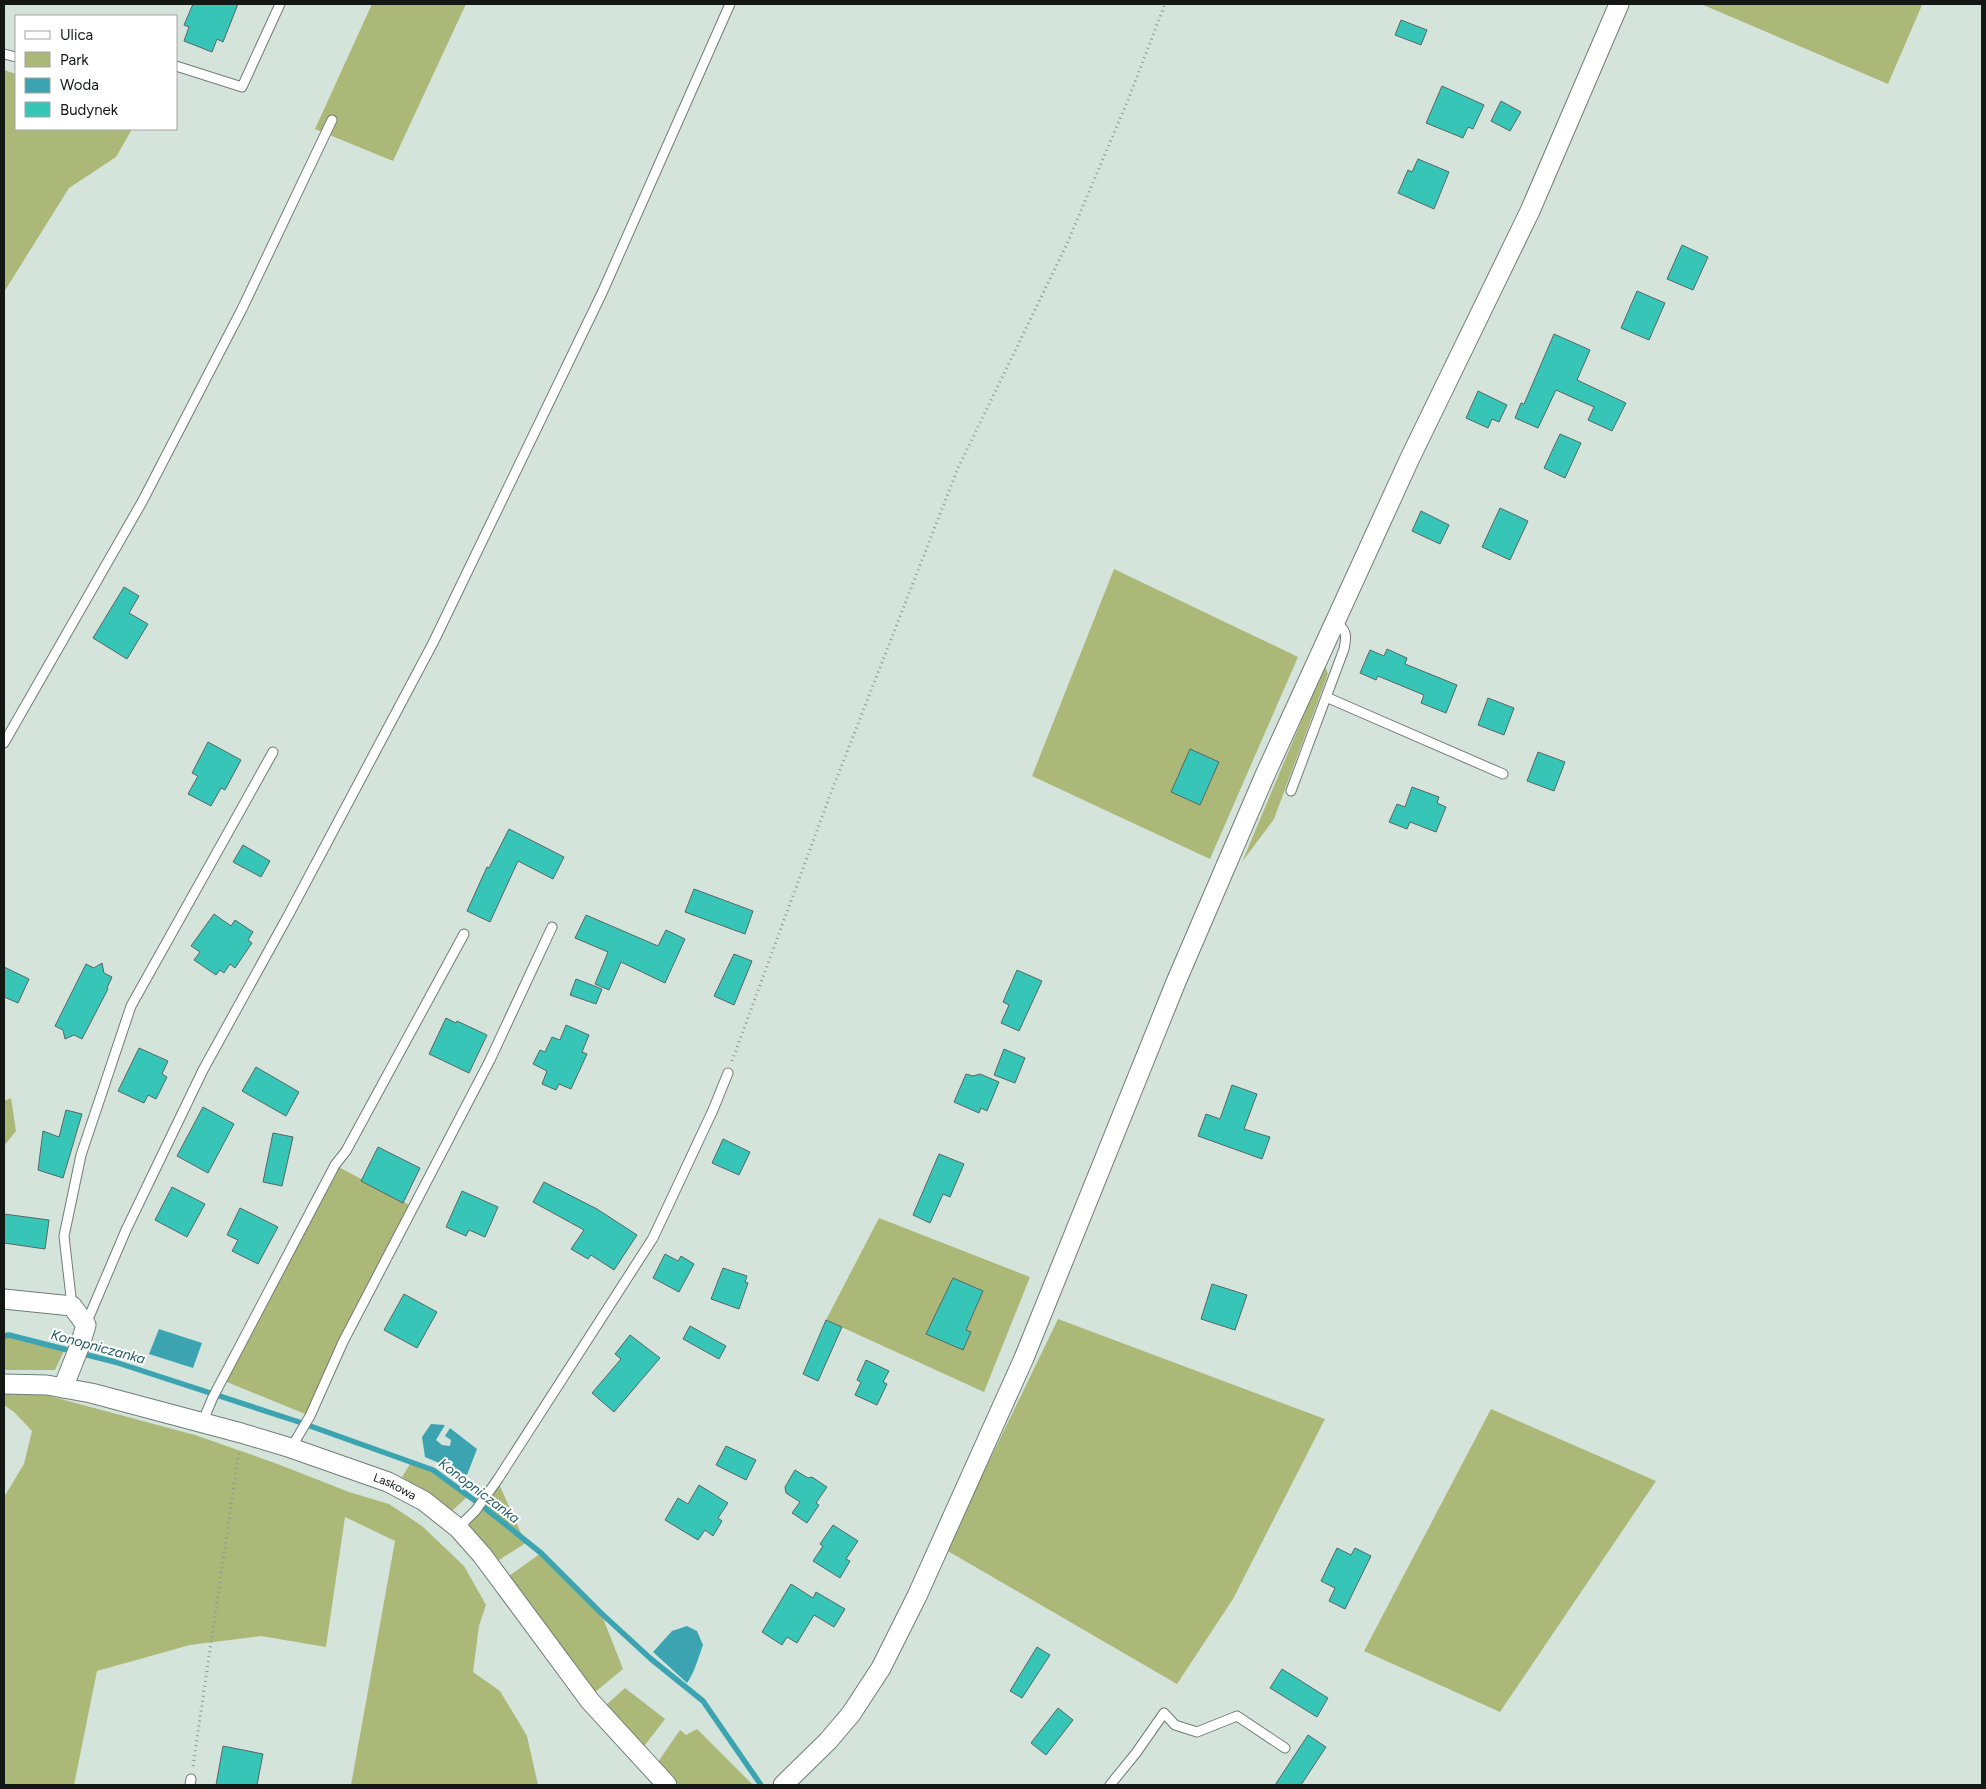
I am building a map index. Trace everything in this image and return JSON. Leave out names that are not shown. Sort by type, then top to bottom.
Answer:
[{"type":"street","points":[[783,1785],[828,1742],[851,1714],[880,1668],[917,1596],[1021,1364],[1176,982],[1265,775],[1410,458],[1530,212],[1619,4]]},
{"type":"street","points":[[4,1299],[72,1306],[86,1325],[63,1388]]},
{"type":"street","name":"Laskowa","points":[[4,1384],[47,1385],[91,1393],[241,1433],[291,1448],[388,1482],[424,1501],[458,1528],[501,1579],[590,1701],[666,1785]]},
{"type":"lane","points":[[178,67],[242,87],[280,4]]},
{"type":"lane","points":[[86,1325],[126,1230],[203,1070],[294,905],[433,643],[602,294],[730,4]]},
{"type":"lane","points":[[4,743],[142,502],[242,309],[332,120]]},
{"type":"lane","points":[[1291,791],[1344,649],[1347,636],[1344,628],[1335,622]]},
{"type":"lane","points":[[1326,697],[1503,774]]},
{"type":"lane","points":[[72,1306],[64,1236],[81,1154],[131,1006],[273,752]]},
{"type":"lane","points":[[291,1448],[303,1430],[343,1342],[490,1060],[552,927]]},
{"type":"lane","points":[[202,1423],[213,1397],[335,1165],[346,1151],[464,934]]},
{"type":"lane","points":[[458,1528],[485,1498],[653,1238],[728,1074]]},
{"type":"lane","points":[[1110,1785],[1136,1753],[1164,1713],[1175,1725],[1197,1732],[1236,1716],[1285,1748]]},
{"type":"path","points":[[728,1074],[829,798],[958,468],[1066,246],[1128,100],[1165,4]]},
{"type":"path","points":[[191,1782],[241,1433]]},
{"type":"green space","points":[[372,4],[466,4],[393,161],[315,129]]},
{"type":"green space","points":[[1701,4],[1919,4],[1922,5],[1888,84]]},
{"type":"green space","points":[[4,70],[15,74],[15,130],[131,130],[116,157],[69,188],[4,292]]},
{"type":"green space","points":[[1114,569],[1298,657],[1210,859],[1032,776]]},
{"type":"green space","points":[[1325,665],[1328,674],[1274,819],[1242,862]]},
{"type":"green space","points":[[11,1098],[16,1131],[4,1146],[4,1101]]},
{"type":"green space","points":[[337,1166],[413,1207],[310,1416],[222,1380]]},
{"type":"green space","points":[[879,1218],[1030,1277],[984,1392],[826,1320]]},
{"type":"green space","points":[[1058,1319],[1325,1419],[1233,1599],[1177,1684],[946,1550]]},
{"type":"green space","points":[[9,1335],[65,1349],[55,1370],[4,1370],[4,1336]]},
{"type":"green space","points":[[8,1391],[42,1394],[195,1435],[275,1463],[349,1492],[389,1504],[422,1526],[464,1566],[486,1605],[479,1626],[473,1672],[500,1691],[527,1736],[538,1785],[351,1785],[395,1541],[345,1517],[326,1647],[261,1636],[190,1645],[97,1671],[74,1785],[4,1785],[4,1497],[24,1464],[32,1431],[14,1412],[4,1405],[4,1393]]},
{"type":"green space","points":[[1491,1409],[1656,1481],[1500,1712],[1364,1651]]},
{"type":"green space","points":[[412,1461],[433,1470],[469,1495],[452,1511],[402,1477]]},
{"type":"green space","points":[[499,1484],[521,1533],[529,1541],[499,1560],[463,1521]]},
{"type":"green space","points":[[541,1553],[601,1613],[623,1669],[594,1693],[509,1576]]},
{"type":"green space","points":[[625,1688],[665,1719],[642,1749],[606,1705]]},
{"type":"green space","points":[[697,1729],[753,1785],[679,1785],[658,1762],[680,1730],[686,1735]]},
{"type":"water","points":[[159,1329],[202,1343],[193,1368],[149,1354]]},
{"type":"water","points":[[431,1424],[445,1425],[436,1440],[442,1445],[450,1446],[451,1440],[445,1436],[450,1428],[477,1449],[467,1475],[425,1457],[422,1437]]},
{"type":"water","points":[[687,1626],[697,1631],[703,1645],[687,1683],[653,1652],[672,1631]]},
{"type":"building","points":[[193,4],[238,4],[223,42],[217,39],[212,52],[184,41],[189,27],[184,25]]},
{"type":"building","points":[[1401,20],[1427,30],[1421,45],[1395,35]]},
{"type":"building","points":[[1442,86],[1484,105],[1473,129],[1468,127],[1463,138],[1426,123]]},
{"type":"building","points":[[1501,101],[1521,112],[1510,131],[1491,121]]},
{"type":"building","points":[[1418,159],[1449,172],[1434,209],[1398,193],[1408,170],[1412,172]]},
{"type":"building","points":[[1682,245],[1708,257],[1693,290],[1667,279]]},
{"type":"building","points":[[1637,291],[1665,303],[1649,340],[1621,328]]},
{"type":"building","points":[[1554,334],[1590,350],[1577,380],[1626,403],[1612,431],[1588,420],[1594,407],[1556,390],[1538,428],[1515,418],[1521,403],[1524,404]]},
{"type":"building","points":[[1478,391],[1507,405],[1499,422],[1492,419],[1488,428],[1466,418]]},
{"type":"building","points":[[1560,434],[1581,443],[1565,478],[1544,468]]},
{"type":"building","points":[[1500,508],[1528,521],[1510,560],[1482,547]]},
{"type":"building","points":[[1421,511],[1449,525],[1440,544],[1412,531]]},
{"type":"building","points":[[124,587],[139,596],[129,613],[148,624],[127,659],[93,638]]},
{"type":"building","points":[[1387,649],[1407,658],[1405,664],[1457,685],[1446,713],[1421,703],[1424,695],[1378,676],[1376,680],[1360,673],[1370,650],[1384,656]]},
{"type":"building","points":[[1488,698],[1514,708],[1504,735],[1478,725]]},
{"type":"building","points":[[208,742],[241,760],[225,790],[221,788],[211,806],[188,794],[198,776],[192,773]]},
{"type":"building","points":[[1190,749],[1219,762],[1200,805],[1171,792]]},
{"type":"building","points":[[1538,752],[1565,762],[1554,791],[1527,781]]},
{"type":"building","points":[[1412,787],[1439,797],[1437,803],[1446,807],[1436,832],[1410,822],[1407,829],[1389,822],[1397,804],[1405,807]]},
{"type":"building","points":[[509,829],[564,857],[553,879],[518,861],[490,922],[467,911],[487,867],[489,868]]},
{"type":"building","points":[[243,845],[270,861],[261,877],[233,862]]},
{"type":"building","points":[[694,889],[753,911],[745,934],[685,912]]},
{"type":"building","points":[[214,914],[231,926],[235,920],[253,932],[248,940],[252,943],[235,968],[230,964],[224,973],[220,970],[216,975],[194,960],[200,952],[191,946]]},
{"type":"building","points":[[586,915],[658,946],[666,930],[685,939],[665,983],[621,962],[609,990],[595,984],[608,952],[575,938]]},
{"type":"building","points":[[734,954],[752,961],[734,1005],[714,996]]},
{"type":"building","points":[[102,963],[104,973],[112,977],[108,989],[82,1039],[74,1035],[65,1039],[63,1030],[55,1026],[86,964],[94,968]]},
{"type":"building","points":[[4,967],[29,979],[18,1003],[4,997]]},
{"type":"building","points":[[1017,970],[1042,981],[1019,1031],[1001,1023],[1009,1005],[1003,1002]]},
{"type":"building","points":[[576,979],[602,989],[596,1004],[570,995]]},
{"type":"building","points":[[446,1018],[487,1035],[469,1073],[429,1054]]},
{"type":"building","points":[[566,1025],[589,1035],[582,1052],[587,1054],[571,1089],[559,1084],[556,1090],[542,1084],[547,1071],[533,1064],[540,1050],[545,1052],[552,1037],[560,1040]]},
{"type":"building","points":[[139,1048],[168,1061],[162,1074],[167,1077],[156,1099],[148,1095],[144,1103],[118,1091]]},
{"type":"building","points":[[1004,1049],[1025,1058],[1015,1083],[994,1075]]},
{"type":"building","points":[[256,1067],[299,1092],[286,1116],[242,1091]]},
{"type":"building","points":[[966,1074],[973,1076],[980,1074],[999,1082],[987,1111],[981,1108],[979,1113],[954,1102]]},
{"type":"building","points":[[1232,1085],[1257,1094],[1244,1129],[1270,1137],[1262,1159],[1198,1136],[1206,1114],[1220,1119]]},
{"type":"building","points":[[203,1107],[234,1124],[208,1173],[177,1156]]},
{"type":"building","points":[[66,1110],[82,1114],[63,1178],[38,1170],[43,1131],[59,1137]]},
{"type":"building","points":[[273,1133],[293,1137],[282,1186],[263,1182]]},
{"type":"building","points":[[723,1139],[750,1152],[739,1175],[712,1163]]},
{"type":"building","points":[[378,1147],[420,1168],[403,1203],[361,1181]]},
{"type":"building","points":[[939,1154],[964,1164],[950,1197],[943,1194],[930,1223],[913,1215]]},
{"type":"building","points":[[544,1182],[597,1209],[637,1235],[614,1270],[591,1255],[588,1259],[571,1249],[584,1230],[533,1202]]},
{"type":"building","points":[[172,1187],[205,1204],[187,1237],[155,1220]]},
{"type":"building","points":[[462,1191],[498,1207],[485,1237],[469,1230],[466,1236],[446,1227]]},
{"type":"building","points":[[240,1208],[278,1227],[258,1264],[232,1251],[238,1240],[227,1235]]},
{"type":"building","points":[[4,1214],[49,1220],[45,1249],[4,1243]]},
{"type":"building","points":[[665,1254],[678,1261],[681,1256],[694,1264],[679,1292],[653,1278]]},
{"type":"building","points":[[723,1268],[747,1276],[745,1282],[748,1283],[739,1309],[711,1299]]},
{"type":"building","points":[[953,1278],[983,1291],[966,1330],[971,1332],[963,1350],[926,1334]]},
{"type":"building","points":[[1212,1284],[1247,1295],[1235,1330],[1201,1319]]},
{"type":"building","points":[[404,1294],[437,1312],[417,1348],[384,1330]]},
{"type":"building","points":[[826,1320],[842,1327],[818,1381],[803,1374]]},
{"type":"building","points":[[690,1326],[726,1346],[719,1359],[683,1339]]},
{"type":"building","points":[[630,1335],[660,1358],[614,1412],[592,1393],[621,1359],[615,1354]]},
{"type":"building","points":[[866,1360],[889,1371],[883,1382],[887,1384],[877,1405],[855,1395],[861,1382],[857,1380]]},
{"type":"building","points":[[726,1446],[756,1460],[746,1480],[716,1465]]},
{"type":"building","points":[[795,1470],[808,1478],[812,1477],[827,1487],[816,1503],[819,1505],[807,1523],[792,1513],[800,1502],[786,1493],[785,1487]]},
{"type":"building","points":[[699,1485],[728,1503],[718,1518],[722,1521],[713,1536],[705,1530],[698,1540],[665,1520],[678,1498],[688,1504]]},
{"type":"building","points":[[833,1525],[858,1541],[846,1559],[850,1561],[840,1578],[813,1561],[823,1546],[820,1544]]},
{"type":"building","points":[[1337,1548],[1351,1555],[1355,1548],[1371,1556],[1345,1609],[1329,1601],[1335,1588],[1321,1581]]},
{"type":"building","points":[[791,1584],[813,1598],[816,1592],[845,1609],[834,1627],[814,1615],[797,1643],[787,1637],[782,1645],[762,1632]]},
{"type":"building","points":[[1037,1647],[1050,1655],[1022,1698],[1010,1691]]},
{"type":"building","points":[[1282,1669],[1328,1698],[1317,1717],[1270,1688]]},
{"type":"building","points":[[1058,1708],[1073,1720],[1046,1755],[1031,1743]]},
{"type":"building","points":[[1308,1735],[1326,1747],[1301,1785],[1275,1785]]},
{"type":"building","points":[[223,1746],[263,1754],[257,1785],[216,1785]]},
{"type":"waterway","name":"Konopniczanka","points":[[4,1336],[9,1335],[115,1362],[299,1422],[433,1470],[485,1508],[541,1553],[601,1613],[651,1659],[703,1701],[761,1785]]}]
